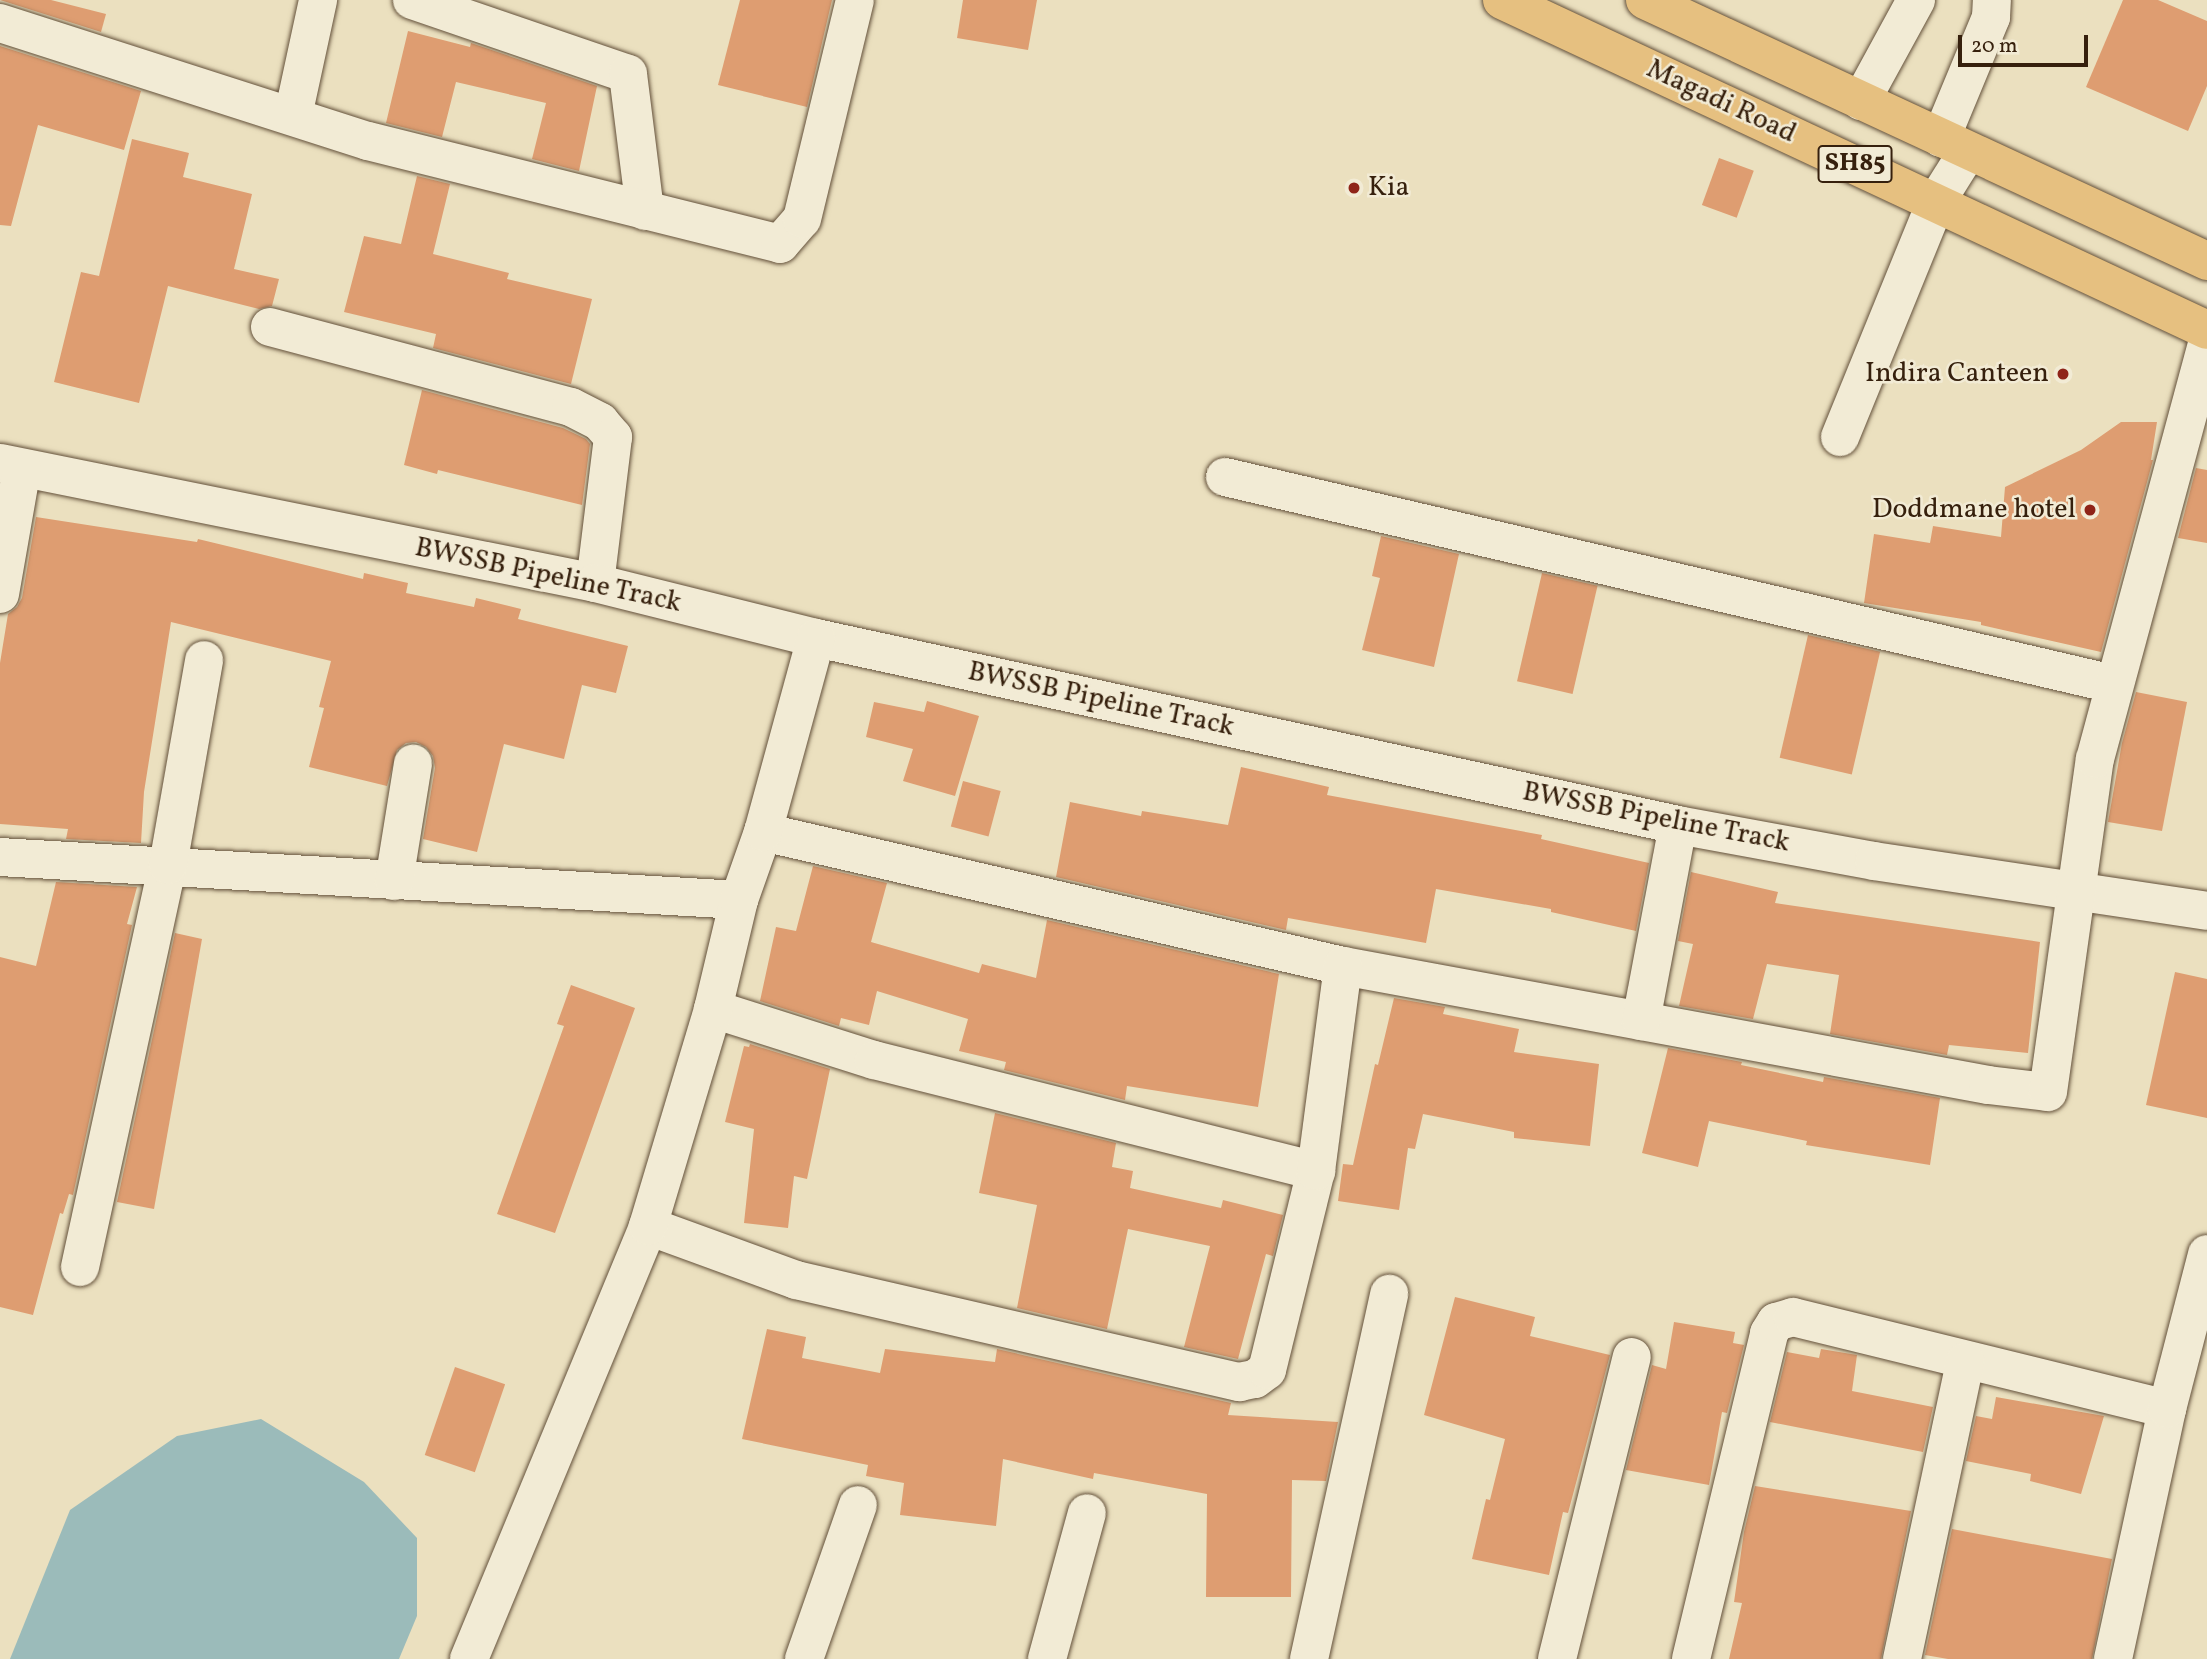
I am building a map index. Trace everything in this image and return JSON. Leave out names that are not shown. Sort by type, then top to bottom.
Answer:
[{"type":"main road","name":"Magadi Road","points":[[1502,0],[2207,330]]},
{"type":"main road","name":"SH85","points":[[1645,0],[2207,261]]},
{"type":"street","points":[[293,116],[318,0]]},
{"type":"street","points":[[412,0],[628,74],[645,211]]},
{"type":"street","points":[[0,23],[368,141],[780,244],[802,219],[855,0]]},
{"type":"street","points":[[1861,101],[1916,0]]},
{"type":"street","points":[[1840,438],[1936,202],[1991,17],[1992,0]]},
{"type":"street","points":[[270,327],[571,407],[600,422],[613,437],[595,583]]},
{"type":"street","points":[[763,832],[1343,966],[1989,1085],[2048,1092],[2095,759],[2113,684],[2207,345]]},
{"type":"street","points":[[0,594],[11,466]]},
{"type":"street","name":"BWSSB Pipeline Track","points":[[11,466],[595,583],[816,638],[1678,825],[1874,861],[2207,911]]},
{"type":"street","points":[[1225,477],[2113,684]]},
{"type":"street","points":[[469,1659],[648,1226],[713,1009],[739,900],[763,832],[816,638]]},
{"type":"street","points":[[80,1267],[168,865],[204,660]]},
{"type":"street","points":[[394,881],[413,764]]},
{"type":"street","points":[[1641,1021],[1678,825]]},
{"type":"street","points":[[0,858],[168,865],[394,881],[739,900]]},
{"type":"street","points":[[648,1226],[796,1280],[1239,1382],[1255,1379],[1266,1370],[1316,1171],[1343,966]]},
{"type":"street","points":[[713,1009],[874,1060],[1316,1171]]},
{"type":"street","points":[[2113,1659],[2166,1409],[2207,1254]]},
{"type":"street","points":[[1309,1659],[1389,1294]]},
{"type":"street","points":[[1690,1659],[1769,1333],[1776,1322],[1793,1317],[1965,1362],[2166,1409]]},
{"type":"street","points":[[1557,1659],[1632,1357]]},
{"type":"street","points":[[1902,1659],[1965,1362]]},
{"type":"street","points":[[804,1659],[858,1505]]},
{"type":"street","points":[[1047,1659],[1087,1513]]},
{"type":"water","points":[[261,1419],[364,1482],[417,1538],[417,1616],[399,1659],[10,1659],[70,1510],[177,1436]]},
{"type":"building","points":[[0,0],[51,0],[106,14],[101,32]]},
{"type":"building","points":[[740,0],[832,0],[807,107],[718,85]]},
{"type":"building","points":[[963,0],[1037,0],[1028,50],[957,38]]},
{"type":"building","points":[[2123,0],[2158,0],[2207,21],[2207,86],[2188,131],[2086,87]]},
{"type":"building","points":[[408,31],[470,47],[471,43],[597,86],[579,171],[532,159],[546,103],[456,82],[442,137],[386,123]]},
{"type":"building","points":[[0,46],[141,91],[124,150],[38,125],[11,226],[0,225]]},
{"type":"building","points":[[132,139],[189,153],[183,177],[252,194],[234,269],[279,279],[272,306],[259,309],[168,286],[139,403],[54,382],[81,272],[99,276]]},
{"type":"building","points":[[1719,158],[1754,171],[1737,218],[1702,205]]},
{"type":"building","points":[[417,176],[450,184],[433,254],[509,273],[507,279],[592,299],[571,384],[433,348],[436,334],[344,312],[364,236],[401,244]]},
{"type":"building","points":[[422,390],[563,428],[586,439],[590,444],[582,505],[438,470],[437,474],[404,465]]},
{"type":"building","points":[[2121,422],[2157,422],[2153,460],[2101,652],[1981,625],[1981,622],[1864,603],[1874,534],[1930,543],[1933,526],[2001,537],[2005,487],[2081,450]]},
{"type":"building","points":[[2196,468],[2207,470],[2207,543],[2178,538]]},
{"type":"building","points":[[36,517],[197,542],[198,539],[363,579],[364,573],[408,583],[406,593],[474,607],[476,598],[521,609],[518,619],[628,646],[616,693],[582,685],[564,759],[504,744],[477,852],[423,839],[435,768],[433,756],[426,747],[416,742],[406,743],[397,750],[387,786],[309,767],[324,708],[319,707],[331,661],[171,622],[144,792],[141,843],[66,839],[68,829],[0,824],[0,663],[8,614],[17,607],[22,598]]},
{"type":"building","points":[[1381,536],[1459,554],[1434,667],[1362,650],[1380,578],[1372,576]]},
{"type":"building","points":[[1542,573],[1598,586],[1573,694],[1517,681]]},
{"type":"building","points":[[1808,635],[1880,652],[1852,774],[1780,758]]},
{"type":"building","points":[[2136,692],[2187,702],[2162,831],[2108,822],[2122,743]]},
{"type":"building","points":[[927,701],[979,716],[955,796],[903,781],[913,749],[866,737],[874,702],[924,712]]},
{"type":"building","points":[[1241,767],[1329,787],[1327,795],[1542,835],[1541,839],[1649,863],[1636,931],[1551,912],[1551,909],[1436,889],[1426,943],[1288,918],[1286,930],[1056,877],[1070,802],[1141,816],[1142,811],[1228,825]]},
{"type":"building","points":[[963,781],[1001,791],[989,836],[951,826]]},
{"type":"building","points":[[813,866],[887,883],[871,942],[979,973],[982,964],[1036,978],[1047,920],[1279,974],[1258,1107],[1127,1086],[1125,1100],[1004,1070],[1006,1062],[959,1051],[968,1019],[877,991],[869,1025],[841,1018],[839,1026],[760,1001],[776,927],[796,931]]},
{"type":"building","points":[[1691,872],[1778,892],[1775,903],[2040,942],[2028,1053],[1949,1045],[1947,1055],[1830,1034],[1839,975],[1767,964],[1753,1019],[1679,1006],[1693,944],[1678,941]]},
{"type":"building","points":[[56,882],[137,887],[127,924],[132,925],[73,1195],[69,1194],[63,1214],[60,1213],[33,1315],[0,1307],[0,957],[36,966]]},
{"type":"building","points":[[175,933],[202,939],[154,1209],[117,1202]]},
{"type":"building","points":[[2175,972],[2207,979],[2207,1118],[2146,1105]]},
{"type":"building","points":[[571,985],[635,1008],[555,1233],[497,1214],[564,1026],[557,1024]]},
{"type":"building","points":[[1394,998],[1445,1007],[1443,1014],[1519,1029],[1514,1052],[1599,1064],[1590,1146],[1514,1138],[1514,1132],[1423,1114],[1415,1149],[1408,1148],[1399,1210],[1338,1201],[1343,1164],[1353,1165],[1375,1064],[1378,1065]]},
{"type":"building","points":[[750,1044],[830,1069],[807,1179],[794,1176],[788,1228],[744,1223],[754,1129],[725,1122],[744,1046],[749,1047]]},
{"type":"building","points":[[1668,1048],[1742,1062],[1741,1065],[1823,1082],[1824,1077],[1940,1098],[1930,1165],[1806,1145],[1807,1141],[1709,1121],[1698,1167],[1642,1153]]},
{"type":"building","points":[[995,1113],[1116,1143],[1112,1167],[1133,1171],[1130,1188],[1221,1208],[1223,1200],[1283,1215],[1273,1256],[1266,1254],[1238,1359],[1184,1347],[1210,1246],[1128,1229],[1107,1329],[1017,1308],[1037,1205],[979,1193]]},
{"type":"building","points":[[1455,1297],[1535,1317],[1530,1336],[1610,1355],[1568,1513],[1563,1512],[1549,1575],[1472,1559],[1486,1499],[1490,1500],[1505,1439],[1424,1415]]},
{"type":"building","points":[[1674,1322],[1735,1332],[1733,1343],[1744,1345],[1727,1413],[1722,1412],[1709,1485],[1626,1470],[1652,1365],[1666,1369]]},
{"type":"building","points":[[767,1329],[806,1337],[802,1358],[880,1373],[885,1349],[995,1362],[997,1349],[1231,1403],[1228,1415],[1338,1422],[1326,1481],[1292,1480],[1291,1597],[1206,1597],[1207,1494],[1094,1473],[1093,1479],[1003,1459],[996,1526],[900,1515],[904,1483],[866,1476],[868,1465],[742,1439]]},
{"type":"building","points":[[1821,1349],[1857,1355],[1852,1391],[1933,1407],[1923,1452],[1770,1422],[1787,1352],[1819,1358]]},
{"type":"building","points":[[455,1367],[505,1384],[475,1472],[425,1455]]},
{"type":"building","points":[[1996,1397],[2104,1416],[2081,1494],[2030,1481],[2031,1474],[1966,1461],[1976,1416],[1992,1419]]},
{"type":"building","points":[[1755,1486],[1911,1511],[1881,1659],[1729,1659],[1742,1603],[1734,1602],[1744,1532]]},
{"type":"building","points":[[1952,1529],[2112,1559],[2092,1659],[1948,1659],[1925,1655]]},
{"type":"place","name":"Kia","points":[[1354,188]]},
{"type":"place","name":"Indira Canteen","points":[[2063,374]]},
{"type":"place","name":"Doddmane hotel","points":[[2090,510]]}]
